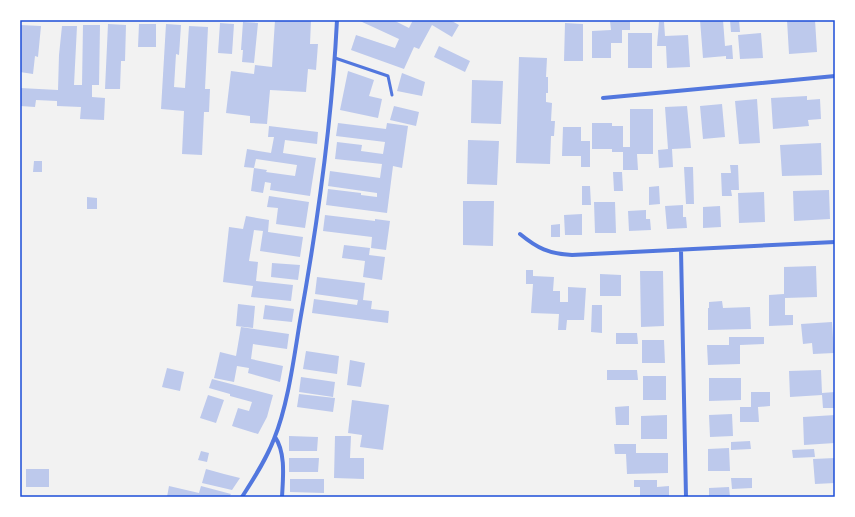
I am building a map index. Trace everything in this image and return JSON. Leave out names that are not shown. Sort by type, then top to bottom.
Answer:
[{"type":"street","points":[[242,497],[263,463],[275,437],[291,374],[307,284],[324,169],[335,58],[337,20]]},
{"type":"street","points":[[603,98],[835,76]]},
{"type":"street","points":[[520,234],[533,245],[542,250],[559,254],[681,250],[835,242]]},
{"type":"street","points":[[681,250],[686,497]]},
{"type":"street","points":[[275,437],[279,443],[283,465],[282,497]]},
{"type":"lane","points":[[335,58],[388,76],[392,95]]},
{"type":"building","points":[[275,20],[311,20],[310,44],[318,44],[316,70],[308,69],[306,92],[270,90],[267,124],[250,123],[250,116],[226,113],[231,71],[254,74],[255,65],[272,67]]},
{"type":"building","points":[[360,20],[393,20],[409,28],[413,20],[450,20],[459,25],[452,37],[432,25],[419,49],[414,47],[404,69],[351,50],[356,35],[395,48],[399,39]]},
{"type":"building","points":[[630,20],[630,30],[622,30],[622,43],[611,43],[611,58],[592,58],[592,31],[611,30],[610,21]]},
{"type":"building","points":[[700,20],[723,20],[725,46],[732,45],[733,59],[726,59],[726,56],[703,58]]},
{"type":"building","points":[[730,20],[739,20],[740,32],[731,32]]},
{"type":"building","points":[[787,20],[815,20],[817,52],[789,54]]},
{"type":"building","points":[[243,22],[258,23],[254,63],[242,62],[243,50],[241,50]]},
{"type":"building","points":[[659,22],[664,22],[665,36],[688,35],[690,67],[667,68],[666,46],[657,46]]},
{"type":"building","points":[[220,23],[234,24],[232,54],[218,53]]},
{"type":"building","points":[[565,23],[583,24],[583,61],[564,61]]},
{"type":"building","points":[[108,24],[126,25],[125,61],[121,61],[120,89],[105,89]]},
{"type":"building","points":[[139,24],[156,24],[156,47],[138,47]]},
{"type":"building","points":[[166,24],[181,25],[179,55],[176,54],[174,87],[185,88],[189,26],[208,27],[205,89],[210,89],[209,112],[204,112],[202,155],[182,154],[184,111],[161,109]]},
{"type":"building","points":[[20,25],[41,26],[38,57],[35,56],[33,74],[20,72]]},
{"type":"building","points":[[83,25],[100,25],[99,85],[92,85],[92,97],[105,98],[104,120],[80,119],[81,107],[57,106],[57,101],[36,100],[35,107],[20,106],[20,88],[58,90],[62,26],[77,26],[74,85],[82,85]]},
{"type":"building","points":[[628,33],[652,33],[652,68],[628,68]]},
{"type":"building","points":[[761,33],[763,58],[740,59],[738,35]]},
{"type":"building","points":[[439,46],[470,61],[465,72],[434,57]]},
{"type":"building","points":[[519,57],[547,58],[546,77],[548,77],[548,93],[546,93],[546,102],[552,103],[551,121],[555,121],[554,136],[551,136],[550,164],[516,163]]},
{"type":"building","points":[[348,71],[374,80],[369,96],[382,99],[378,118],[340,110]]},
{"type":"building","points":[[402,73],[425,82],[422,96],[397,91]]},
{"type":"building","points":[[472,80],[503,81],[501,124],[471,123]]},
{"type":"building","points":[[807,96],[807,100],[820,99],[821,119],[808,120],[809,126],[773,129],[771,98]]},
{"type":"building","points":[[757,99],[760,143],[739,144],[735,101]]},
{"type":"building","points":[[722,104],[725,137],[703,139],[700,106]]},
{"type":"building","points":[[394,106],[419,112],[416,126],[390,120]]},
{"type":"building","points":[[687,106],[691,148],[672,149],[673,167],[659,168],[658,150],[668,149],[665,107]]},
{"type":"building","points":[[630,109],[653,109],[653,154],[637,154],[638,170],[623,170],[623,152],[612,152],[612,149],[592,149],[592,123],[612,123],[612,126],[623,126],[623,147],[630,147]]},
{"type":"building","points":[[338,123],[386,129],[387,123],[408,126],[402,168],[393,166],[387,213],[326,205],[328,189],[361,193],[361,195],[377,197],[377,193],[328,186],[330,171],[380,178],[382,164],[335,159],[337,142],[362,145],[361,151],[383,154],[385,142],[336,136]]},
{"type":"building","points":[[269,126],[318,132],[317,144],[285,140],[283,153],[316,158],[310,196],[270,190],[271,183],[265,182],[263,193],[251,191],[254,168],[244,167],[247,149],[271,153],[274,137],[268,137]],"holes":[[[256,159],[297,165],[295,176],[266,172],[267,170],[254,168]]]},
{"type":"building","points":[[563,127],[581,127],[581,141],[590,141],[590,167],[581,167],[581,156],[562,156]]},
{"type":"building","points":[[468,140],[499,141],[497,185],[467,184]]},
{"type":"building","points":[[821,143],[822,175],[782,176],[780,145]]},
{"type":"building","points":[[34,161],[42,161],[42,172],[33,172]]},
{"type":"building","points":[[730,165],[738,165],[739,190],[731,190],[732,196],[722,196],[721,173],[731,173]]},
{"type":"building","points":[[684,167],[693,167],[694,204],[686,204]]},
{"type":"building","points":[[613,172],[622,172],[623,191],[614,191]]},
{"type":"building","points":[[582,186],[590,186],[591,205],[582,205]]},
{"type":"building","points":[[659,186],[660,204],[649,205],[649,187]]},
{"type":"building","points":[[829,190],[830,219],[794,221],[793,191]]},
{"type":"building","points":[[764,192],[765,222],[739,223],[738,193]]},
{"type":"building","points":[[269,196],[309,202],[305,228],[276,224],[278,208],[267,207]]},
{"type":"building","points":[[87,197],[97,198],[97,209],[87,209]]},
{"type":"building","points":[[463,201],[494,201],[493,246],[463,245]]},
{"type":"building","points":[[594,202],[615,202],[616,233],[595,233]]},
{"type":"building","points":[[683,205],[683,217],[686,217],[687,228],[667,229],[665,206]]},
{"type":"building","points":[[720,206],[721,227],[703,228],[703,207]]},
{"type":"building","points":[[646,210],[646,219],[650,219],[651,230],[629,231],[628,211]]},
{"type":"building","points":[[582,214],[582,235],[565,235],[564,215]]},
{"type":"building","points":[[325,215],[375,221],[375,219],[390,221],[386,250],[371,248],[372,237],[323,231]]},
{"type":"building","points":[[246,216],[269,220],[268,232],[303,237],[300,257],[260,251],[263,231],[254,230],[249,261],[258,262],[256,281],[293,285],[291,301],[251,297],[253,286],[223,282],[229,227],[243,229]]},
{"type":"building","points":[[560,224],[560,237],[551,237],[551,225]]},
{"type":"building","points":[[344,245],[370,248],[369,255],[385,257],[382,280],[363,277],[365,261],[342,258]]},
{"type":"building","points":[[272,263],[300,265],[298,280],[271,277]]},
{"type":"building","points":[[816,266],[817,297],[785,298],[785,315],[793,315],[793,325],[769,326],[769,295],[784,294],[784,267]]},
{"type":"building","points":[[526,270],[533,270],[533,276],[554,277],[553,291],[560,291],[560,302],[568,302],[568,287],[586,288],[584,320],[567,320],[566,330],[558,330],[559,314],[531,313],[533,284],[526,284]]},
{"type":"building","points":[[640,271],[663,271],[664,326],[641,327]]},
{"type":"building","points":[[600,274],[621,275],[621,296],[600,296]]},
{"type":"building","points":[[317,277],[365,283],[363,300],[372,301],[371,309],[389,311],[388,323],[312,313],[314,299],[357,305],[358,300],[315,294]]},
{"type":"building","points":[[722,301],[723,308],[750,307],[751,329],[708,330],[709,302]]},
{"type":"building","points":[[238,304],[255,306],[253,328],[236,326]]},
{"type":"building","points":[[265,305],[294,309],[292,322],[263,319]]},
{"type":"building","points":[[592,305],[602,305],[602,333],[591,332]]},
{"type":"building","points":[[832,322],[834,353],[813,354],[812,343],[803,344],[801,324]]},
{"type":"building","points":[[241,327],[289,334],[287,349],[253,344],[251,359],[283,366],[280,382],[248,373],[249,368],[237,366],[234,382],[214,378],[220,352],[236,356]]},
{"type":"building","points":[[616,333],[637,333],[638,344],[616,344]]},
{"type":"building","points":[[729,337],[764,337],[764,344],[740,345],[740,364],[708,365],[707,345],[729,345]]},
{"type":"building","points":[[642,340],[664,340],[665,363],[642,363]]},
{"type":"building","points":[[306,351],[339,356],[337,374],[303,369]]},
{"type":"building","points":[[350,360],[365,363],[361,387],[347,385]]},
{"type":"building","points":[[167,368],[184,372],[180,391],[162,387]]},
{"type":"building","points":[[607,370],[637,370],[638,380],[607,380]]},
{"type":"building","points":[[821,370],[822,393],[835,392],[835,408],[823,408],[822,395],[790,397],[789,371]]},
{"type":"building","points":[[643,376],[666,376],[666,400],[643,400]]},
{"type":"building","points":[[301,377],[335,382],[333,397],[299,392]]},
{"type":"building","points":[[709,378],[741,378],[741,400],[709,401]]},
{"type":"building","points":[[212,379],[273,395],[267,417],[258,434],[232,426],[238,408],[249,411],[252,402],[209,388]]},
{"type":"building","points":[[751,392],[770,392],[770,406],[758,407],[759,422],[740,422],[740,407],[751,407]]},
{"type":"building","points":[[299,394],[335,398],[333,412],[297,407]]},
{"type":"building","points":[[208,395],[224,400],[216,423],[200,418]]},
{"type":"building","points":[[352,400],[389,405],[383,450],[360,447],[362,435],[348,433]]},
{"type":"building","points":[[629,406],[629,425],[616,425],[615,407]]},
{"type":"building","points":[[732,414],[733,436],[710,437],[709,415]]},
{"type":"building","points":[[667,415],[667,439],[641,439],[641,416]]},
{"type":"building","points":[[835,415],[835,443],[804,445],[803,417]]},
{"type":"building","points":[[289,436],[318,437],[317,451],[289,451]]},
{"type":"building","points":[[335,436],[351,436],[350,458],[364,458],[364,479],[334,478]]},
{"type":"building","points":[[750,441],[751,449],[731,450],[731,442]]},
{"type":"building","points":[[614,444],[636,444],[636,453],[668,453],[668,473],[627,474],[626,454],[615,454]]},
{"type":"building","points":[[729,448],[730,471],[708,471],[708,449]]},
{"type":"building","points":[[814,449],[815,457],[793,458],[792,450]]},
{"type":"building","points":[[201,451],[209,453],[207,462],[198,460]]},
{"type":"building","points":[[289,458],[319,458],[318,472],[289,472]]},
{"type":"building","points":[[835,458],[835,483],[815,484],[813,459]]},
{"type":"building","points":[[26,469],[49,469],[49,487],[26,487]]},
{"type":"building","points":[[206,469],[240,478],[232,490],[202,483]]},
{"type":"building","points":[[731,478],[752,478],[752,488],[732,489]]},
{"type":"building","points":[[290,479],[324,479],[324,493],[290,492]]},
{"type":"building","points":[[634,480],[657,480],[657,487],[669,486],[669,497],[640,497],[640,487],[634,487]]},
{"type":"building","points":[[169,486],[199,493],[201,486],[231,494],[229,497],[167,497]]},
{"type":"building","points":[[729,487],[730,497],[709,497],[709,488]]}]
